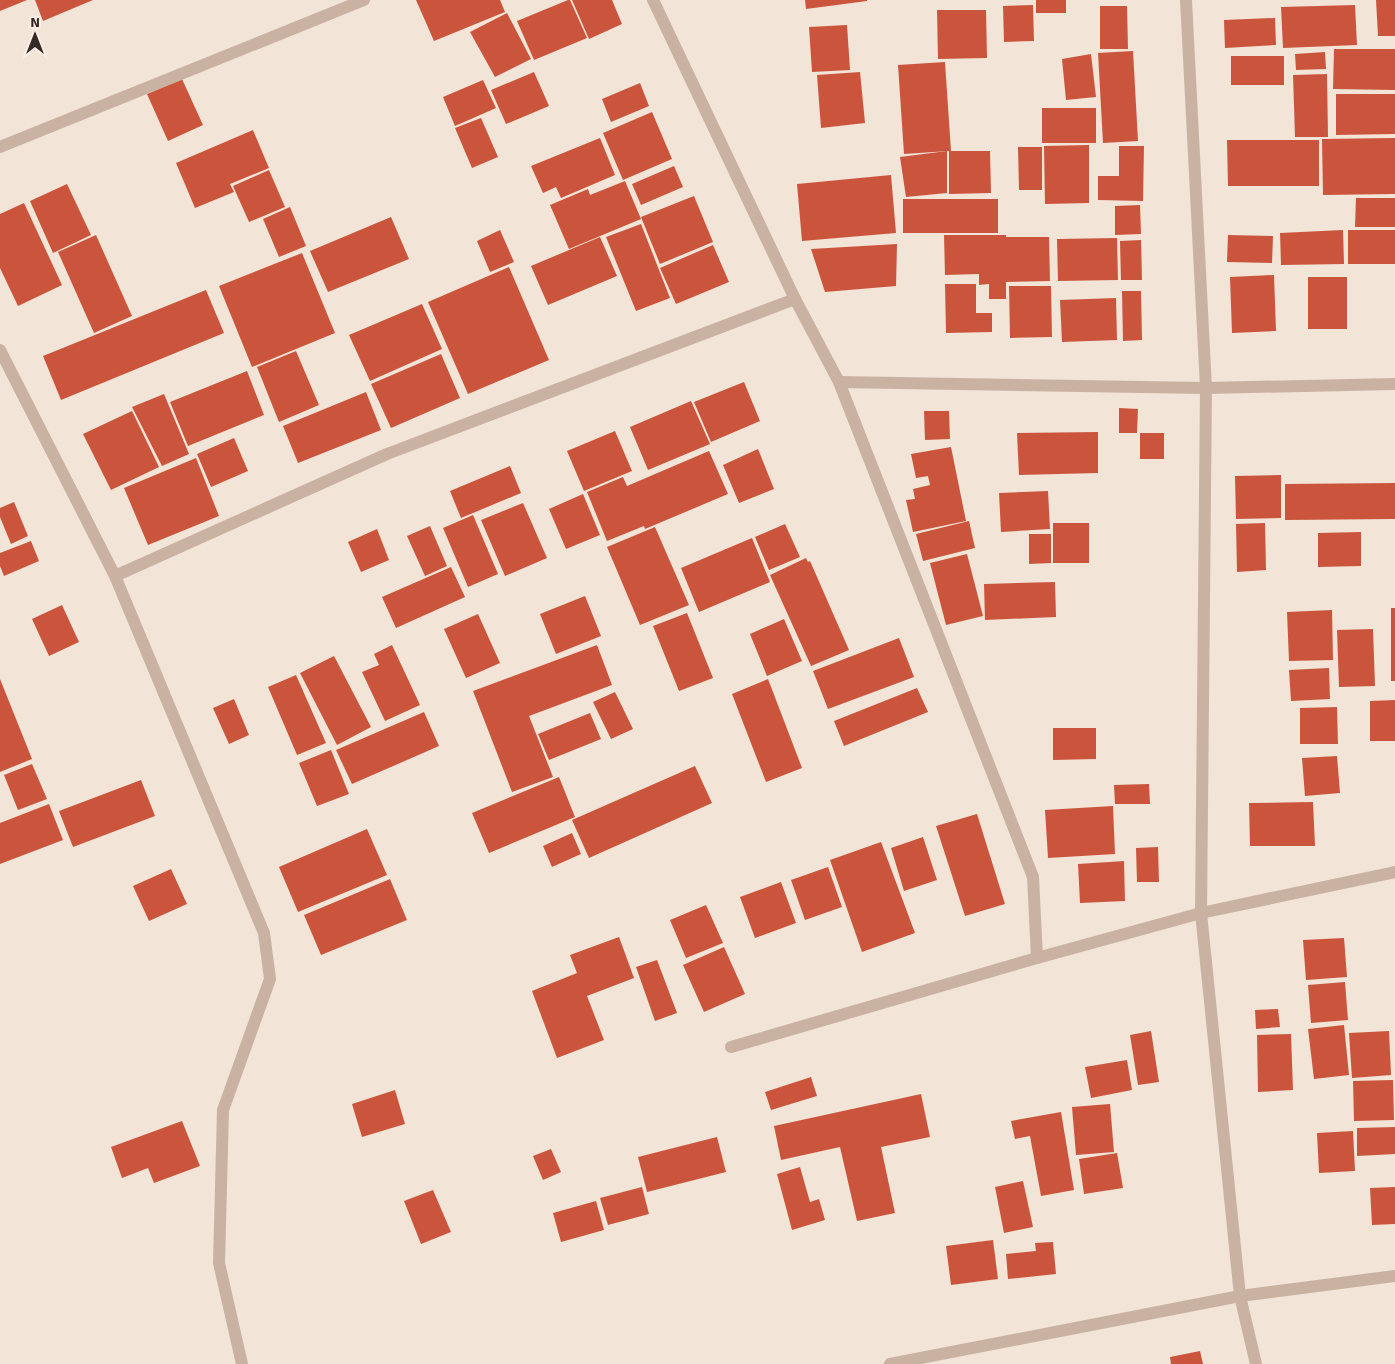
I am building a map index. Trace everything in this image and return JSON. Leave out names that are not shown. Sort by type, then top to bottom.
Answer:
[{"type":"street","points":[[0,147],[335,5],[364,0]]},
{"type":"street","points":[[653,0],[795,299],[839,382],[1033,878],[1037,958]]},
{"type":"street","points":[[1186,0],[1206,388],[1201,913],[1240,1296],[1256,1364]]},
{"type":"street","points":[[115,576],[387,454],[795,299]]},
{"type":"street","points":[[0,350],[115,576],[264,933],[270,979],[223,1110],[219,1263],[242,1364]]},
{"type":"street","points":[[839,382],[1206,388],[1395,384]]},
{"type":"street","points":[[731,1047],[1037,958],[1201,913],[1395,872]]},
{"type":"street","points":[[890,1364],[1240,1296],[1395,1276]]},
{"type":"building","points":[[0,0],[27,0],[0,11]]},
{"type":"building","points":[[35,0],[93,0],[43,21]]},
{"type":"building","points":[[416,0],[500,0],[505,12],[434,41]]},
{"type":"building","points":[[570,0],[587,38],[534,60],[517,21]]},
{"type":"building","points":[[572,0],[612,0],[622,24],[589,39]]},
{"type":"building","points":[[805,0],[867,0],[867,1],[806,9]]},
{"type":"building","points":[[1036,0],[1066,0],[1066,13],[1036,13]]},
{"type":"building","points":[[1376,0],[1395,0],[1395,36],[1378,36]]},
{"type":"building","points":[[1033,5],[1034,41],[1004,42],[1003,6]]},
{"type":"building","points":[[1355,5],[1357,45],[1283,48],[1281,7]]},
{"type":"building","points":[[1100,6],[1127,6],[1128,49],[1100,49]]},
{"type":"building","points":[[937,10],[986,10],[987,58],[938,59]]},
{"type":"building","points":[[507,13],[531,59],[495,77],[470,32]]},
{"type":"building","points":[[1275,18],[1276,45],[1225,48],[1224,20]]},
{"type":"building","points":[[847,25],[850,70],[812,72],[809,27]]},
{"type":"building","points":[[1334,49],[1395,49],[1395,90],[1333,89]]},
{"type":"building","points":[[1133,51],[1138,141],[1103,143],[1098,53]]},
{"type":"building","points":[[1325,52],[1326,69],[1296,70],[1295,54]]},
{"type":"building","points":[[1091,54],[1096,97],[1066,100],[1062,59]]},
{"type":"building","points":[[1231,56],[1284,56],[1284,85],[1231,85]]},
{"type":"building","points":[[945,62],[951,151],[990,151],[991,193],[949,194],[949,151],[904,154],[898,65]]},
{"type":"building","points":[[534,72],[549,106],[506,124],[491,90]]},
{"type":"building","points":[[860,72],[865,123],[821,128],[817,75]]},
{"type":"building","points":[[1327,74],[1328,137],[1295,137],[1293,75]]},
{"type":"building","points":[[182,79],[203,125],[168,141],[147,94]]},
{"type":"building","points":[[483,80],[496,108],[455,126],[443,97]]},
{"type":"building","points":[[640,83],[649,106],[611,122],[602,99]]},
{"type":"building","points":[[1336,94],[1395,94],[1395,134],[1336,135]]},
{"type":"building","points":[[1042,108],[1096,108],[1096,143],[1042,143]]},
{"type":"building","points":[[652,112],[672,159],[623,180],[603,133]]},
{"type":"building","points":[[481,118],[498,157],[472,168],[455,128]]},
{"type":"building","points":[[253,130],[269,168],[230,184],[234,192],[195,208],[176,163]]},
{"type":"building","points":[[600,138],[615,175],[561,198],[556,187],[543,193],[531,166]]},
{"type":"building","points":[[1395,138],[1395,194],[1323,195],[1322,139]]},
{"type":"building","points":[[1227,140],[1319,140],[1319,186],[1228,186]]},
{"type":"building","points":[[1089,145],[1089,203],[1045,204],[1044,146]]},
{"type":"building","points":[[1119,146],[1144,146],[1143,201],[1098,200],[1098,176],[1119,176]]},
{"type":"building","points":[[1018,147],[1042,147],[1042,190],[1019,190]]},
{"type":"building","points":[[947,151],[947,193],[906,197],[900,157]]},
{"type":"building","points":[[674,166],[683,187],[641,205],[632,184]]},
{"type":"building","points":[[269,170],[285,207],[249,222],[233,186]]},
{"type":"building","points":[[891,175],[896,233],[802,241],[797,184]]},
{"type":"building","points":[[625,181],[641,219],[569,249],[550,205],[588,189],[590,195]]},
{"type":"building","points":[[67,184],[91,235],[53,253],[30,201]]},
{"type":"building","points":[[694,196],[713,242],[660,264],[641,217]]},
{"type":"building","points":[[1356,198],[1395,198],[1395,227],[1355,227]]},
{"type":"building","points":[[903,199],[998,199],[998,233],[903,233]]},
{"type":"building","points":[[24,203],[62,285],[18,306],[0,268],[0,214]]},
{"type":"building","points":[[1140,205],[1141,234],[1115,235],[1115,206]]},
{"type":"building","points":[[290,207],[306,246],[279,257],[263,219]]},
{"type":"building","points":[[391,217],[409,259],[328,292],[310,251]]},
{"type":"building","points":[[641,224],[670,298],[636,311],[606,237]]},
{"type":"building","points":[[500,230],[514,262],[490,272],[477,241]]},
{"type":"building","points":[[1343,230],[1344,264],[1281,265],[1280,233]]},
{"type":"building","points":[[1348,230],[1395,230],[1395,264],[1348,264]]},
{"type":"building","points":[[96,235],[132,316],[94,333],[58,252]]},
{"type":"building","points":[[944,235],[1049,237],[1050,281],[1006,282],[1006,299],[989,299],[989,284],[979,285],[979,274],[945,275]]},
{"type":"building","points":[[1228,235],[1273,236],[1272,263],[1227,262]]},
{"type":"building","points":[[600,237],[617,276],[548,305],[531,266]]},
{"type":"building","points":[[1117,238],[1118,280],[1058,281],[1057,239]]},
{"type":"building","points":[[1141,240],[1142,280],[1121,280],[1120,241]]},
{"type":"building","points":[[897,244],[896,286],[825,292],[811,249]]},
{"type":"building","points":[[713,245],[729,282],[676,304],[660,268]]},
{"type":"building","points":[[302,253],[335,333],[252,367],[219,286]]},
{"type":"building","points":[[509,267],[549,360],[468,394],[428,302]]},
{"type":"building","points":[[1274,275],[1276,331],[1232,333],[1230,277]]},
{"type":"building","points":[[1308,277],[1347,277],[1347,329],[1308,329]]},
{"type":"building","points":[[945,284],[976,284],[976,313],[992,313],[992,332],[946,333]]},
{"type":"building","points":[[1009,286],[1051,286],[1052,337],[1010,338]]},
{"type":"building","points":[[206,290],[224,333],[61,400],[43,356]]},
{"type":"building","points":[[1122,291],[1141,291],[1142,340],[1123,341]]},
{"type":"building","points":[[1116,298],[1117,340],[1062,342],[1060,300]]},
{"type":"building","points":[[422,304],[442,349],[370,381],[349,335]]},
{"type":"building","points":[[296,351],[319,405],[279,422],[257,367]]},
{"type":"building","points":[[441,354],[460,398],[391,428],[371,384]]},
{"type":"building","points":[[247,371],[264,415],[188,446],[170,402]]},
{"type":"building","points":[[744,382],[760,421],[711,442],[694,402]]},
{"type":"building","points":[[366,392],[381,430],[298,463],[283,426]]},
{"type":"building","points":[[164,394],[189,454],[162,466],[132,407]]},
{"type":"building","points":[[691,401],[710,444],[648,470],[630,427]]},
{"type":"building","points":[[1119,408],[1138,409],[1137,433],[1119,433]]},
{"type":"building","points":[[132,411],[159,467],[111,490],[83,434]]},
{"type":"building","points":[[924,411],[949,411],[950,439],[925,440]]},
{"type":"building","points":[[615,431],[632,471],[584,491],[567,451]]},
{"type":"building","points":[[1098,432],[1098,473],[1019,475],[1017,433]]},
{"type":"building","points":[[1140,433],[1164,433],[1164,459],[1140,459]]},
{"type":"building","points":[[234,438],[248,471],[211,487],[197,454]]},
{"type":"building","points":[[951,447],[966,521],[913,532],[906,500],[915,499],[913,489],[930,485],[928,476],[916,478],[911,454]]},
{"type":"building","points":[[758,449],[774,489],[739,503],[723,465]]},
{"type":"building","points":[[709,451],[728,494],[645,529],[644,526],[607,541],[587,492],[623,477],[627,486]]},
{"type":"building","points":[[196,458],[219,516],[148,545],[124,488]]},
{"type":"building","points":[[510,466],[521,493],[461,518],[450,491]]},
{"type":"building","points":[[1281,475],[1281,518],[1236,519],[1235,476]]},
{"type":"building","points":[[1395,483],[1395,519],[1285,520],[1285,484]]},
{"type":"building","points":[[1048,491],[1050,529],[1001,532],[999,493]]},
{"type":"building","points":[[583,494],[600,535],[566,549],[549,509]]},
{"type":"building","points":[[14,502],[28,536],[11,544],[0,517],[0,508]]},
{"type":"building","points":[[523,503],[547,558],[505,576],[481,520]]},
{"type":"building","points":[[473,515],[498,574],[468,587],[443,528]]},
{"type":"building","points":[[969,521],[975,548],[923,561],[916,534]]},
{"type":"building","points":[[1053,523],[1089,523],[1089,563],[1053,563]]},
{"type":"building","points":[[1265,523],[1266,570],[1237,572],[1236,524]]},
{"type":"building","points":[[785,524],[800,557],[769,570],[755,537]]},
{"type":"building","points":[[430,526],[447,566],[425,576],[407,536]]},
{"type":"building","points":[[655,527],[689,605],[640,625],[607,547]]},
{"type":"building","points":[[377,529],[389,560],[361,572],[348,542]]},
{"type":"building","points":[[1361,532],[1361,566],[1318,567],[1318,533]]},
{"type":"building","points":[[1029,534],[1051,534],[1051,563],[1029,564]]},
{"type":"building","points":[[752,538],[770,582],[699,612],[681,568]]},
{"type":"building","points":[[31,541],[39,561],[4,576],[0,566],[0,553]]},
{"type":"building","points":[[967,554],[983,616],[946,625],[930,563]]},
{"type":"building","points":[[806,558],[808,562],[810,561],[849,650],[811,666],[770,575]]},
{"type":"building","points":[[451,567],[465,597],[396,628],[382,597]]},
{"type":"building","points":[[1055,582],[1056,617],[985,620],[984,584]]},
{"type":"building","points":[[585,596],[601,636],[556,654],[540,614]]},
{"type":"building","points":[[62,605],[79,642],[49,656],[32,619]]},
{"type":"building","points":[[1391,608],[1395,608],[1395,681],[1391,681]]},
{"type":"building","points":[[1332,610],[1333,660],[1289,661],[1287,612]]},
{"type":"building","points":[[687,613],[713,678],[679,691],[653,626]]},
{"type":"building","points":[[478,614],[500,663],[466,678],[444,629]]},
{"type":"building","points":[[784,619],[802,661],[767,676],[750,634]]},
{"type":"building","points":[[1373,629],[1375,686],[1339,687],[1337,630]]},
{"type":"building","points":[[899,638],[914,677],[828,709],[813,671]]},
{"type":"building","points":[[392,645],[420,705],[385,721],[362,672],[379,665],[374,654]]},
{"type":"building","points":[[597,645],[612,685],[529,716],[553,777],[512,792],[473,691]]},
{"type":"building","points":[[334,656],[371,727],[337,745],[300,673]]},
{"type":"building","points":[[1329,668],[1330,699],[1291,701],[1289,670]]},
{"type":"building","points":[[296,675],[326,743],[297,755],[268,687]]},
{"type":"building","points":[[0,679],[32,759],[0,772]]},
{"type":"building","points":[[768,679],[802,768],[766,782],[732,694]]},
{"type":"building","points":[[917,688],[928,712],[844,746],[834,721]]},
{"type":"building","points":[[615,692],[633,729],[611,739],[593,702]]},
{"type":"building","points":[[234,699],[249,735],[229,744],[213,708]]},
{"type":"building","points":[[1395,700],[1395,741],[1370,741],[1370,701]]},
{"type":"building","points":[[1337,707],[1338,744],[1300,744],[1300,708]]},
{"type":"building","points":[[424,712],[439,746],[352,784],[336,750]]},
{"type":"building","points":[[590,713],[601,739],[549,760],[538,734]]},
{"type":"building","points":[[1053,728],[1096,728],[1096,759],[1053,760]]},
{"type":"building","points":[[331,750],[349,794],[317,806],[299,763]]},
{"type":"building","points":[[1337,756],[1340,793],[1305,796],[1302,758]]},
{"type":"building","points":[[32,764],[47,799],[18,810],[4,775]]},
{"type":"building","points":[[695,766],[712,803],[589,858],[572,820]]},
{"type":"building","points":[[559,777],[575,817],[489,853],[472,813]]},
{"type":"building","points":[[141,780],[155,816],[73,847],[59,811]]},
{"type":"building","points":[[1149,784],[1150,804],[1115,804],[1114,785]]},
{"type":"building","points":[[1313,802],[1315,846],[1250,846],[1249,803]]},
{"type":"building","points":[[49,804],[63,840],[0,864],[0,823]]},
{"type":"building","points":[[1113,806],[1115,854],[1048,858],[1045,810]]},
{"type":"building","points":[[977,814],[1005,904],[965,916],[936,826]]},
{"type":"building","points":[[367,829],[387,875],[298,912],[279,867]]},
{"type":"building","points":[[572,833],[581,854],[552,867],[543,846]]},
{"type":"building","points":[[923,837],[937,880],[904,891],[891,848]]},
{"type":"building","points":[[881,842],[915,933],[862,952],[830,860]]},
{"type":"building","points":[[1158,847],[1159,882],[1137,882],[1136,848]]},
{"type":"building","points":[[1124,861],[1125,901],[1080,903],[1078,864]]},
{"type":"building","points":[[828,867],[842,907],[805,920],[791,880]]},
{"type":"building","points":[[171,869],[187,904],[149,921],[133,886]]},
{"type":"building","points":[[390,879],[407,920],[321,955],[304,915]]},
{"type":"building","points":[[781,882],[796,923],[755,938],[740,897]]},
{"type":"building","points":[[706,905],[723,943],[686,958],[670,920]]},
{"type":"building","points":[[619,937],[634,978],[587,996],[604,1040],[557,1058],[532,991],[577,973],[570,955]]},
{"type":"building","points":[[1344,938],[1347,977],[1306,980],[1303,940]]},
{"type":"building","points":[[724,947],[745,994],[704,1012],[683,965]]},
{"type":"building","points":[[657,960],[677,1013],[655,1021],[636,967]]},
{"type":"building","points":[[1345,982],[1348,1020],[1311,1023],[1308,985]]},
{"type":"building","points":[[1278,1009],[1280,1027],[1256,1029],[1255,1010]]},
{"type":"building","points":[[1344,1025],[1349,1075],[1314,1079],[1308,1029]]},
{"type":"building","points":[[1151,1031],[1159,1082],[1138,1085],[1130,1035]]},
{"type":"building","points":[[1389,1031],[1391,1075],[1352,1078],[1349,1033]]},
{"type":"building","points":[[1291,1034],[1293,1090],[1258,1092],[1257,1035]]},
{"type":"building","points":[[1127,1060],[1132,1090],[1091,1098],[1085,1067]]},
{"type":"building","points":[[811,1077],[817,1096],[771,1110],[765,1092]]},
{"type":"building","points":[[1393,1080],[1394,1120],[1354,1121],[1353,1081]]},
{"type":"building","points":[[395,1090],[405,1124],[362,1137],[352,1104]]},
{"type":"building","points":[[921,1094],[930,1137],[881,1147],[895,1213],[857,1221],[840,1147],[781,1160],[774,1126]]},
{"type":"building","points":[[1110,1104],[1114,1152],[1076,1155],[1072,1107]]},
{"type":"building","points":[[1061,1112],[1074,1190],[1041,1196],[1030,1136],[1015,1139],[1011,1121]]},
{"type":"building","points":[[182,1121],[200,1166],[154,1183],[148,1168],[122,1178],[111,1147]]},
{"type":"building","points":[[1395,1127],[1395,1154],[1357,1156],[1357,1128]]},
{"type":"building","points":[[1353,1131],[1355,1171],[1319,1173],[1317,1133]]},
{"type":"building","points":[[717,1137],[726,1172],[647,1192],[638,1157]]},
{"type":"building","points":[[551,1149],[561,1172],[543,1180],[533,1156]]},
{"type":"building","points":[[1117,1153],[1123,1188],[1084,1194],[1079,1159]]},
{"type":"building","points":[[800,1167],[810,1202],[819,1199],[825,1220],[792,1230],[777,1174]]},
{"type":"building","points":[[1023,1181],[1033,1227],[1004,1233],[995,1187]]},
{"type":"building","points":[[642,1187],[649,1214],[608,1225],[600,1198]]},
{"type":"building","points":[[1395,1187],[1395,1224],[1372,1225],[1370,1188]]},
{"type":"building","points":[[433,1190],[451,1232],[421,1244],[404,1201]]},
{"type":"building","points":[[596,1201],[604,1230],[561,1242],[553,1213]]},
{"type":"building","points":[[993,1240],[998,1279],[951,1285],[946,1246]]},
{"type":"building","points":[[1053,1242],[1056,1274],[1008,1279],[1006,1254],[1036,1251],[1035,1243]]},
{"type":"building","points":[[1200,1351],[1203,1364],[1171,1364],[1170,1357]]}]
